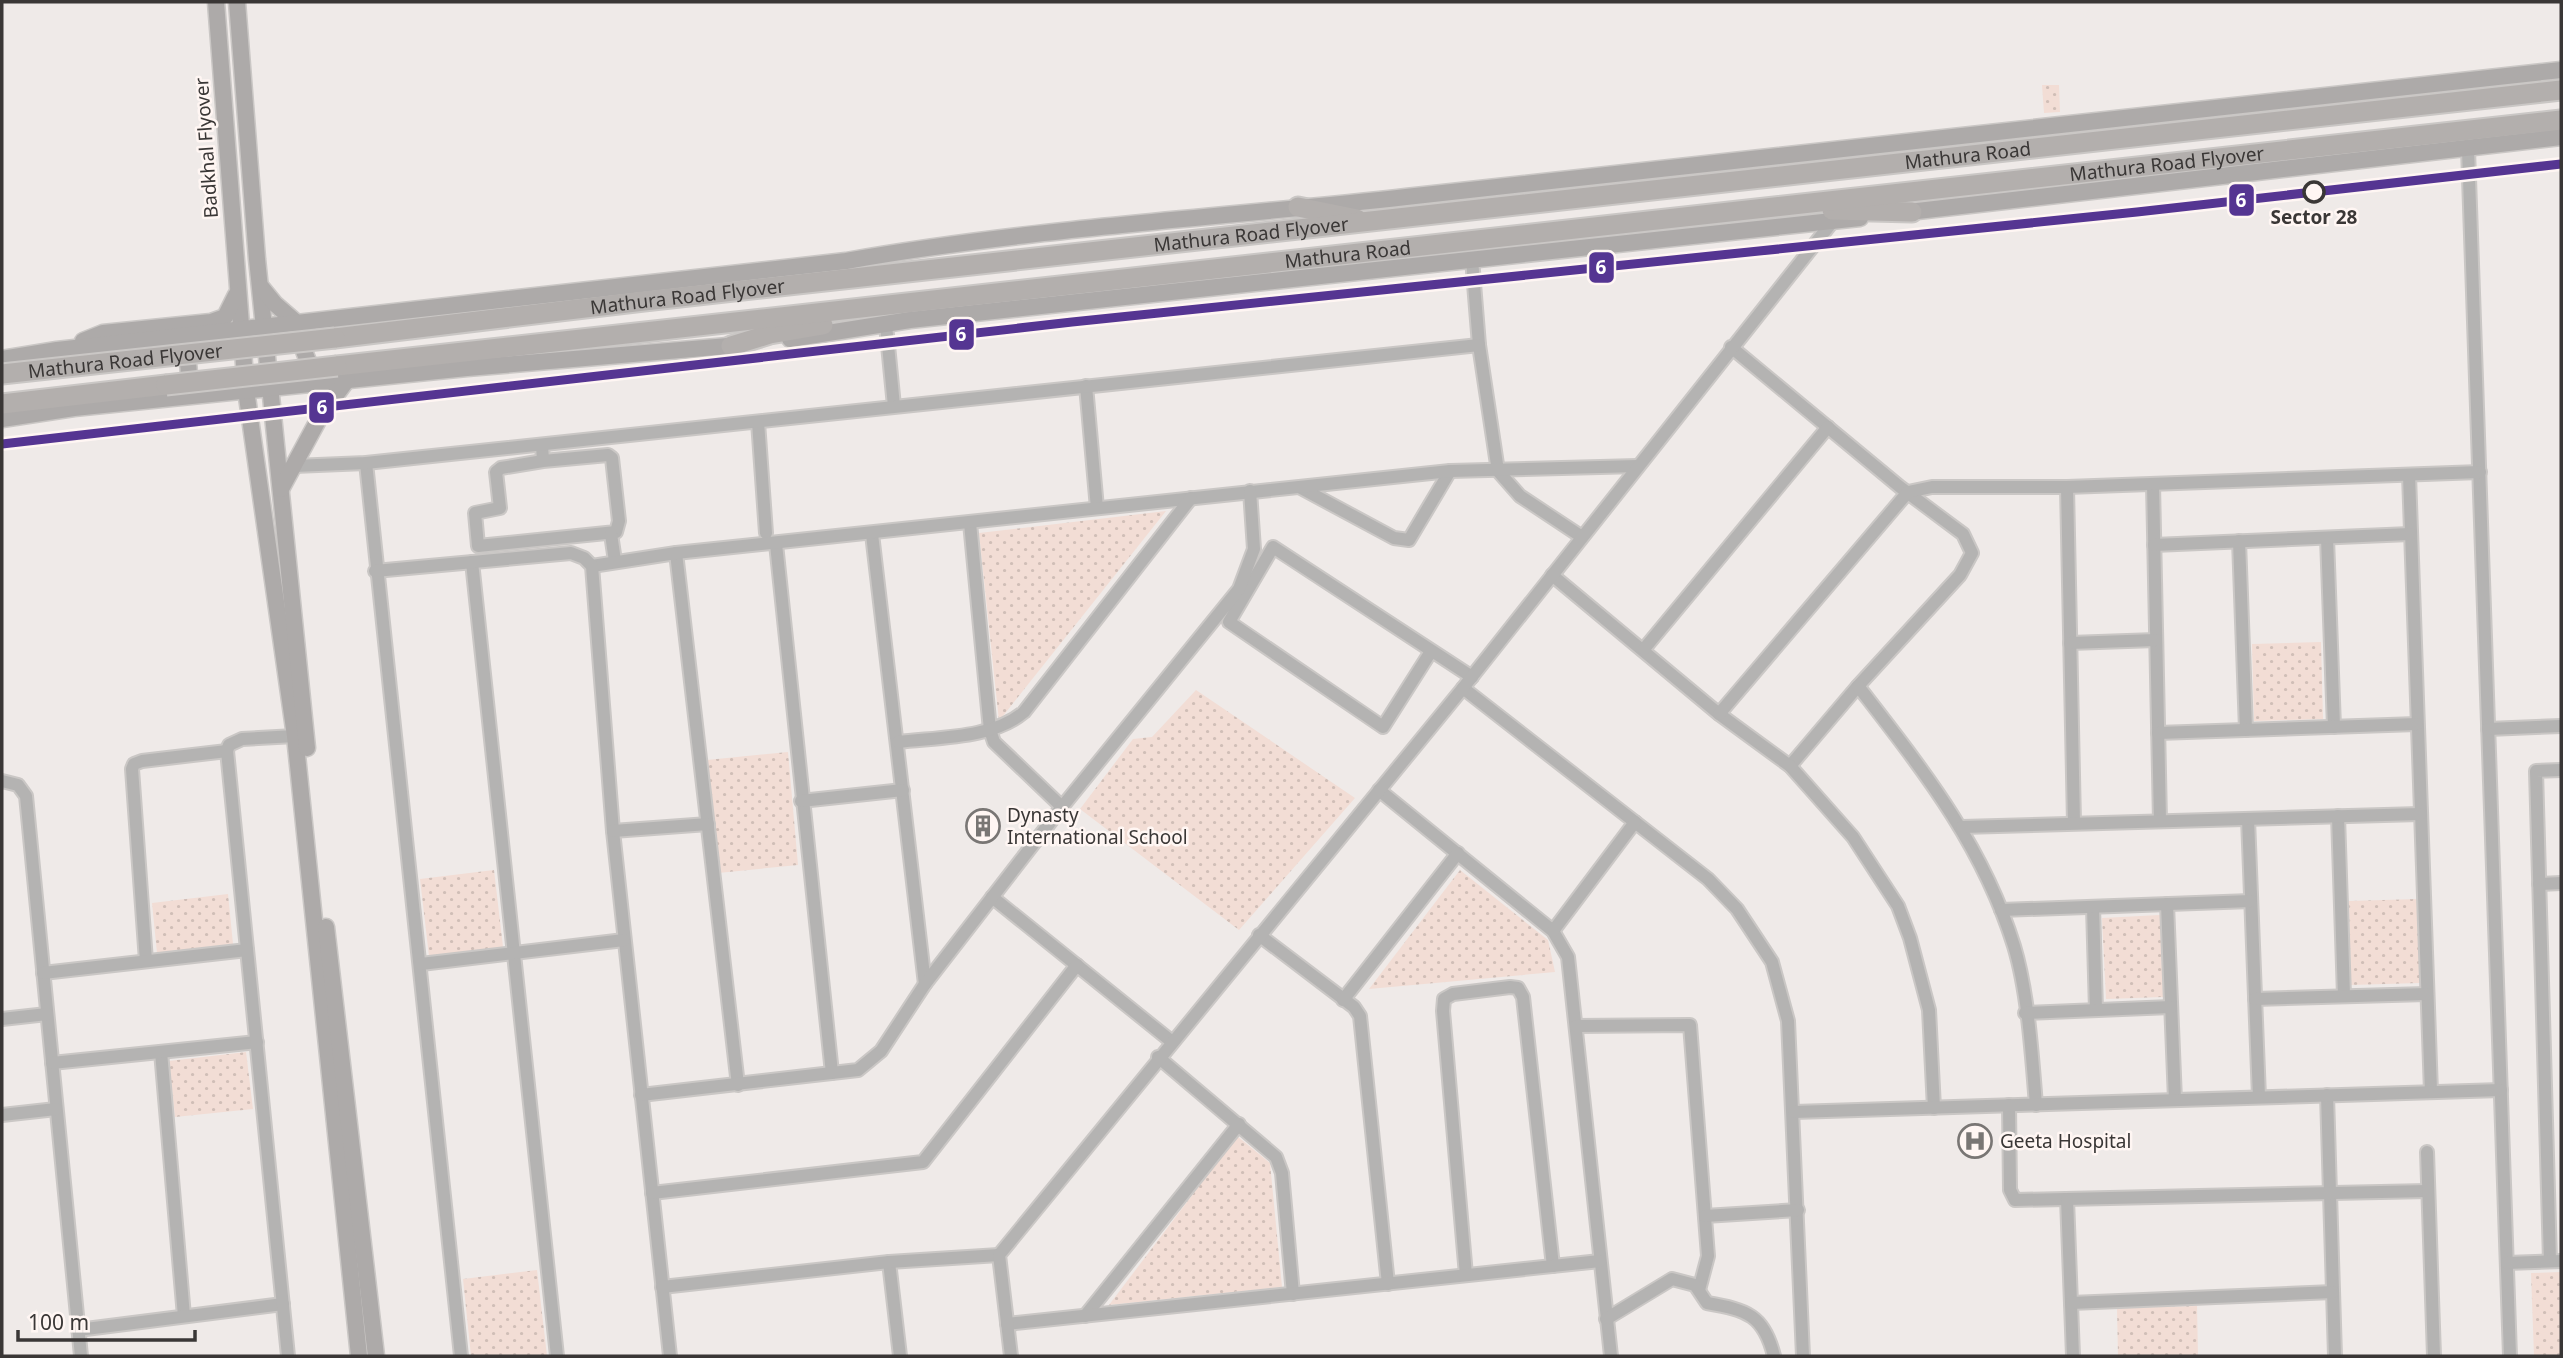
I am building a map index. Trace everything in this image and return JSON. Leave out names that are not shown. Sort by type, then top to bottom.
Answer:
[{"type":"highway","name":"Mathura Road","points":[[1375,222],[2561,90]]},
{"type":"highway","name":"Mathura Road Flyover","points":[[1772,207],[2561,120]]},
{"type":"highway","points":[[1772,207],[1912,212]]},
{"type":"highway","name":"Mathura Road","points":[[923,302],[1772,207]]},
{"type":"highway","points":[[1298,208],[1375,222]]},
{"type":"highway","name":"Mathura Road Flyover","points":[[2,374],[1375,222]]},
{"type":"highway","points":[[731,346],[770,334],[855,320],[923,302]]},
{"type":"highway","name":"Mathura Road Flyover","points":[[2,404],[923,302]]},
{"type":"main road","name":"Badkhal Flyover","points":[[216,2],[246,390],[295,736],[359,1356]]},
{"type":"main road","points":[[236,2],[257,259],[313,813],[376,1356]]},
{"type":"main road","points":[[2,359],[57,350],[846,261],[1017,234],[1298,208],[2561,70]]},
{"type":"main road","points":[[2,419],[246,390],[841,334],[887,325],[1833,221],[2561,137]]},
{"type":"main road","points":[[261,286],[275,304],[305,323]]},
{"type":"main road","points":[[57,350],[103,333],[211,322],[225,317],[237,291]]},
{"type":"main road","points":[[305,323],[304,351],[307,365],[319,383]]},
{"type":"main road","points":[[167,338],[182,347],[188,365],[187,388],[180,397]]},
{"type":"main road","points":[[281,489],[321,415],[347,380]]},
{"type":"street","points":[[2468,149],[2510,1356]]},
{"type":"street","points":[[1011,1356],[999,1255],[1171,1041],[1468,682],[1833,221]]},
{"type":"street","points":[[1472,259],[1479,345],[1498,471],[1520,496],[1581,537]]},
{"type":"street","points":[[887,325],[894,407]]},
{"type":"street","points":[[294,466],[366,463],[1479,345]]},
{"type":"street","points":[[1731,347],[1963,534],[1972,553],[1960,575],[1858,686],[1790,766]]},
{"type":"street","points":[[1086,386],[1097,508]]},
{"type":"street","points":[[758,422],[766,533]]},
{"type":"street","points":[[1644,649],[1828,427]]},
{"type":"street","points":[[542,445],[543,461]]},
{"type":"street","points":[[608,455],[612,458],[619,521],[616,533],[478,545],[475,513],[500,508],[496,472],[501,468],[543,461],[608,455]]},
{"type":"street","points":[[366,463],[375,571],[421,964],[461,1356]]},
{"type":"street","points":[[592,566],[676,554],[1450,471],[1638,466]]},
{"type":"street","points":[[1301,488],[1394,538],[1409,540],[1450,471]]},
{"type":"street","points":[[1719,714],[1908,492],[1932,487],[2067,487],[2480,472]]},
{"type":"street","points":[[2409,475],[2431,1092]]},
{"type":"street","points":[[2153,484],[2160,821]]},
{"type":"street","points":[[2067,487],[2074,823]]},
{"type":"street","points":[[641,1096],[858,1070],[881,1051],[925,984],[992,897],[1239,589],[1254,549],[1250,491]]},
{"type":"street","points":[[898,742],[990,730],[1011,723],[1024,712],[1191,498]]},
{"type":"street","points":[[970,523],[990,730],[995,742],[1062,807]]},
{"type":"street","points":[[611,534],[615,561]]},
{"type":"street","points":[[872,534],[925,984]]},
{"type":"street","points":[[2154,545],[2410,534]]},
{"type":"street","points":[[2327,538],[2334,727]]},
{"type":"street","points":[[2239,541],[2246,730]]},
{"type":"street","points":[[776,544],[832,1073]]},
{"type":"street","points":[[1430,653],[1384,727],[1229,622],[1273,547],[1430,653],[1468,682],[1635,822],[1708,879],[1737,909],[1772,962],[1788,1021],[1803,1356]]},
{"type":"street","points":[[375,571],[571,553],[584,558],[592,566],[613,831],[670,1356]]},
{"type":"street","points":[[676,554],[738,1085]]},
{"type":"street","points":[[471,562],[557,1356]]},
{"type":"street","points":[[1552,575],[1719,714],[1790,766],[1853,837],[1898,906],[1910,938],[1929,1010],[1934,1108]]},
{"type":"street","points":[[2070,643],[2156,640]]},
{"type":"street","points":[[1858,686],[1931,781],[1962,827],[2001,910],[2014,948],[2036,1105]]},
{"type":"street","points":[[2158,733],[2417,724]]},
{"type":"street","points":[[2488,729],[2561,726]]},
{"type":"street","points":[[288,1356],[227,751],[229,745],[242,739],[295,736]]},
{"type":"street","points":[[146,961],[132,769],[134,764],[142,761],[227,751]]},
{"type":"street","points":[[2507,1263],[2556,1261],[2536,771],[2561,770]]},
{"type":"street","points":[[2,781],[18,785],[26,796],[81,1356]]},
{"type":"street","points":[[802,801],[902,790]]},
{"type":"street","points":[[1379,790],[1553,931],[1568,957],[1611,1356]]},
{"type":"street","points":[[1962,827],[2420,814]]},
{"type":"street","points":[[2339,816],[2344,996]]},
{"type":"street","points":[[2248,819],[2259,1097]]},
{"type":"street","points":[[1553,931],[1635,822]]},
{"type":"street","points":[[613,831],[708,824]]},
{"type":"street","points":[[1343,1000],[1458,853]]},
{"type":"street","points":[[2539,884],[2561,883]]},
{"type":"street","points":[[992,897],[1171,1041]]},
{"type":"street","points":[[2001,910],[2251,901]]},
{"type":"street","points":[[2167,904],[2175,1100]]},
{"type":"street","points":[[2093,906],[2096,1010]]},
{"type":"street","points":[[1259,935],[1360,1016],[1364,1032],[1388,1284]]},
{"type":"street","points":[[421,964],[624,940]]},
{"type":"street","points":[[43,973],[247,950]]},
{"type":"street","points":[[652,1193],[923,1162],[1077,965]]},
{"type":"street","points":[[1466,1275],[1444,999],[1453,994],[1510,987],[1518,988],[1523,997],[1553,1266]]},
{"type":"street","points":[[2255,999],[2427,994]]},
{"type":"street","points":[[2025,1013],[2171,1007]]},
{"type":"street","points":[[2,1019],[47,1014]]},
{"type":"street","points":[[1576,1026],[1690,1025],[1708,1256],[1699,1290]]},
{"type":"street","points":[[52,1063],[257,1042]]},
{"type":"street","points":[[161,1052],[184,1316]]},
{"type":"street","points":[[1158,1057],[1276,1157],[1282,1173],[1293,1294]]},
{"type":"street","points":[[1794,1112],[2501,1090]]},
{"type":"street","points":[[2327,1095],[2335,1356]]},
{"type":"street","points":[[2009,1105],[2010,1190],[2015,1200],[2428,1191]]},
{"type":"street","points":[[2,1115],[56,1109]]},
{"type":"street","points":[[1085,1316],[1239,1124]]},
{"type":"street","points":[[2427,1152],[2434,1356]]},
{"type":"street","points":[[2067,1199],[2073,1356]]},
{"type":"street","points":[[1705,1216],[1798,1210]]},
{"type":"street","points":[[662,1287],[889,1262],[999,1255]]},
{"type":"street","points":[[1007,1324],[1600,1261]]},
{"type":"street","points":[[889,1262],[900,1356]]},
{"type":"street","points":[[1606,1319],[1672,1279],[1695,1285],[1707,1303],[1739,1308],[1756,1319],[1768,1331],[1774,1356]]},
{"type":"street","points":[[2071,1303],[2333,1292]]},
{"type":"street","points":[[78,1329],[283,1304]]},
{"type":"shaded area","points":[[2042,85],[2059,85],[2060,112],[2044,113]]},
{"type":"shaded area","points":[[1166,511],[999,721],[979,533]]},
{"type":"shaded area","points":[[2321,642],[2323,719],[2254,721],[2252,644]]},
{"type":"shaded area","points":[[1196,690],[1355,798],[1239,930],[1080,809],[1133,739],[1152,737]]},
{"type":"shaded area","points":[[788,752],[798,865],[718,873],[707,760]]},
{"type":"shaded area","points":[[494,870],[503,947],[429,956],[420,879]]},
{"type":"shaded area","points":[[1460,870],[1548,940],[1555,972],[1369,989]]},
{"type":"shaded area","points":[[228,894],[233,944],[157,953],[152,903]]},
{"type":"shaded area","points":[[2418,899],[2420,983],[2351,985],[2349,901]]},
{"type":"shaded area","points":[[2160,915],[2163,997],[2106,999],[2102,918]]},
{"type":"shaded area","points":[[246,1052],[253,1109],[175,1117],[169,1061]]},
{"type":"shaded area","points":[[1237,1136],[1270,1163],[1282,1287],[1109,1305]]},
{"type":"shaded area","points":[[537,1270],[547,1356],[471,1356],[463,1279]]},
{"type":"shaded area","points":[[2561,1272],[2561,1356],[2534,1356],[2531,1273]]},
{"type":"shaded area","points":[[2197,1306],[2198,1356],[2118,1356],[2117,1308]]},
{"type":"transit line","name":"6","points":[[2,444],[1072,322],[2137,212],[2561,164]]},
{"type":"place","name":"Sector 28","points":[[2314,192]]},
{"type":"place","name":"Dynasty International School","points":[[983,826]]},
{"type":"place","name":"Geeta Hospital","points":[[1975,1141]]}]
